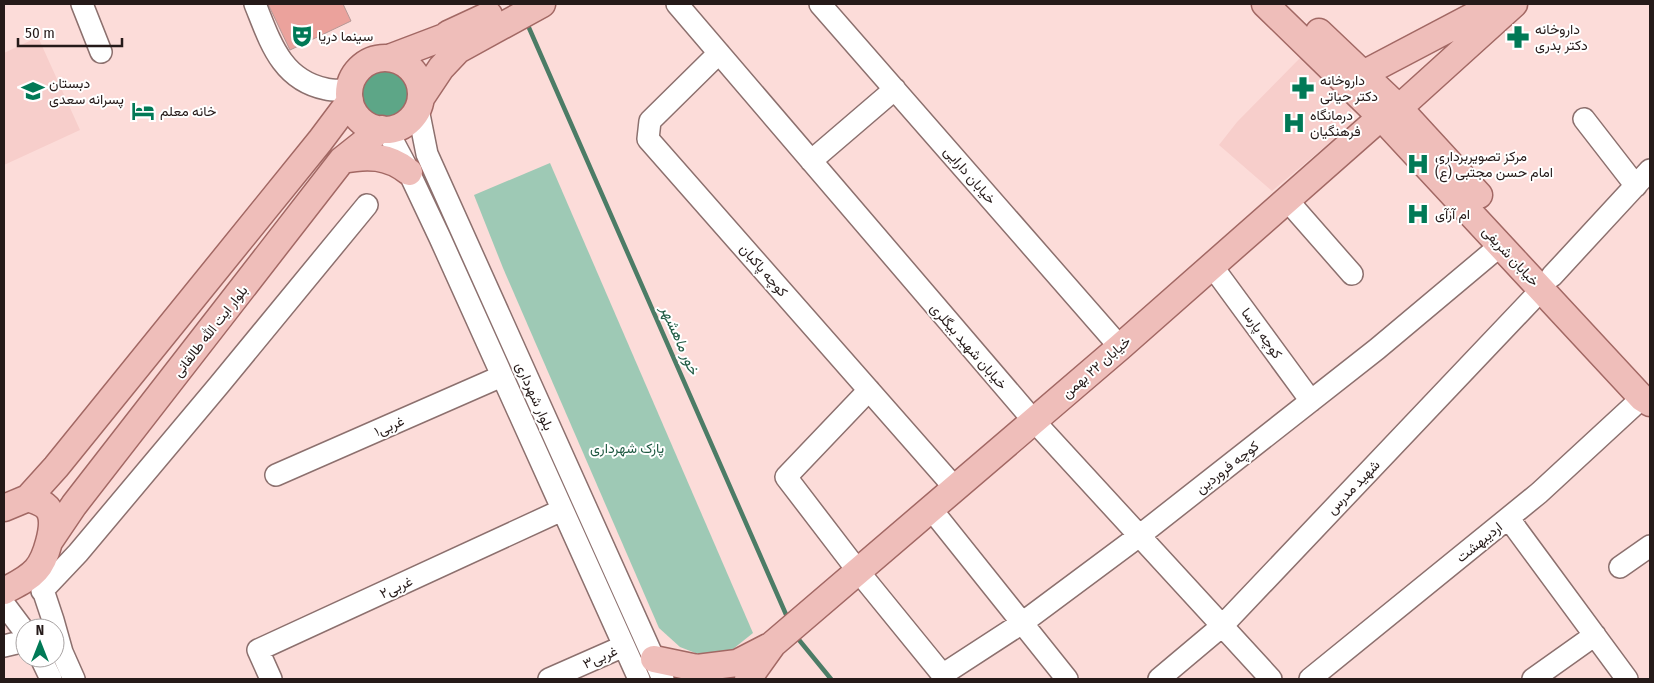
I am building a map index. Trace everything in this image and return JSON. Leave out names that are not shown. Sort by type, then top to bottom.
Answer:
[{"type":"main road","points":[[500,15],[458,50],[441,68],[412,118],[403,125],[384,130],[370,126],[361,120],[354,111],[350,95],[352,79],[358,70],[368,63],[378,59],[389,58],[500,15],[542,4]]},
{"type":"main road","name":"خیابان شریفی","points":[[1265,4],[1356,80],[1390,113],[1648,395]]},
{"type":"main road","name":"خیابان شریفی","points":[[1290,4],[1356,80]]},
{"type":"main road","points":[[1356,80],[1496,4]]},
{"type":"main road","name":"خیابان ۲۲ بهمن","points":[[774,644],[1120,347],[1514,4]]},
{"type":"main road","points":[[389,58],[405,64],[416,76],[420,87],[419,104]]},
{"type":"main road","points":[[12,501],[56,467],[320,140],[350,95]]},
{"type":"main road","name":"خیابان شریفی","points":[[1390,113],[1501,245],[1547,283]]},
{"type":"main road","name":"بلوار ایت الله طالقانی","points":[[54,535],[74,505],[342,160],[384,130]]},
{"type":"main road","points":[[342,160],[362,156],[381,159],[399,164],[409,172]]},
{"type":"main road","points":[[4,592],[24,580],[40,580],[43,560],[54,535],[52,534],[50,512],[44,503],[12,501]]},
{"type":"main road","points":[[652,673],[737,663],[774,644]]},
{"type":"main road","points":[[748,679],[774,644]]},
{"type":"street","points":[[82,4],[101,52]]},
{"type":"street","points":[[255,4],[274,50],[286,68],[305,82],[350,95]]},
{"type":"street","name":"خیابان شهید بیگلری","points":[[677,4],[1034,421],[1271,679]]},
{"type":"street","name":"خیابان دارایی","points":[[820,4],[1120,347]]},
{"type":"street","name":"کوچه پاکبان","points":[[719,53],[650,121],[648,139],[955,488]]},
{"type":"street","points":[[811,161],[895,89]]},
{"type":"street","name":"بلوار شهرداری","points":[[419,104],[427,154],[652,673]]},
{"type":"street","points":[[1584,119],[1636,186]]},
{"type":"street","name":"بلوار شهرداری","points":[[384,130],[409,172],[440,238],[624,646],[652,673]]},
{"type":"street","name":"شهید مدرس","points":[[1159,679],[1222,626],[1547,283],[1650,170]]},
{"type":"street","points":[[1287,200],[1352,274]]},
{"type":"street","points":[[52,618],[40,580],[78,553],[367,206]]},
{"type":"street","points":[[440,238],[460,229]]},
{"type":"street","name":"کوچه فروردین","points":[[944,677],[1022,623],[1139,536],[1377,349],[1501,245]]},
{"type":"street","name":"کوچه پارسا","points":[[1212,266],[1311,401]]},
{"type":"street","name":"۱غربی","points":[[276,476],[502,376]]},
{"type":"street","points":[[869,390],[786,477],[858,571],[944,677]]},
{"type":"street","name":"اردیبهشت","points":[[1310,679],[1509,519],[1648,395]]},
{"type":"street","points":[[930,509],[1067,679]]},
{"type":"street","name":"۲غربی","points":[[271,679],[258,650],[562,510]]},
{"type":"street","points":[[1509,519],[1627,679]]},
{"type":"street","points":[[54,535],[78,553]]},
{"type":"street","points":[[1620,567],[1650,546]]},
{"type":"street","points":[[4,604],[15,619]]},
{"type":"street","points":[[33,618],[44,615],[49,618]]},
{"type":"street","points":[[1533,679],[1595,635]]},
{"type":"street","name":"۳غربی","points":[[549,679],[624,646]]},
{"type":"street","points":[[65,659],[74,679]]},
{"type":"shaded area","name":"دبستان پسرانه سعدی","points":[[38,37],[80,130],[4,165],[4,53]]},
{"type":"shaded area","name":"درمانگاه فرهنگیان","points":[[1302,56],[1351,107],[1352,124],[1272,191],[1219,145],[1237,122]]},
{"type":"shaded area","points":[[380,67],[390,67],[404,74],[411,88],[411,98],[404,112],[390,119],[380,119],[370,115],[363,108],[359,98],[359,88],[363,78],[370,71]]},
{"type":"green space","name":"پارک شهرداری","points":[[550,163],[753,633],[733,649],[713,655],[698,654],[680,647],[659,628],[503,268],[474,195]]},
{"type":"building","name":"سینما دریا","points":[[268,4],[343,4],[351,21],[290,50]]},
{"type":"waterway","name":"خور ماهشهر","points":[[526,21],[788,619]]},
{"type":"waterway","name":"خور ماهشهر","points":[[795,635],[831,679]]},
{"type":"place","name":"سینما دریا","points":[[302,36]]},
{"type":"place","name":"داروخانه دکتر بدری","points":[[1518,37]]},
{"type":"place","name":"داروخانه دکتر حیاتی","points":[[1303,88]]},
{"type":"place","name":"دبستان پسرانه سعدی","points":[[33,91]]},
{"type":"place","name":"خانه معلم","points":[[143,111]]},
{"type":"place","name":"درمانگاه فرهنگیان","points":[[1294,123]]},
{"type":"place","name":"مرکز تصویربرداری امام حسن مجتبی (ع)","points":[[1418,164]]},
{"type":"place","name":"ام آرآی","points":[[1418,214]]}]
